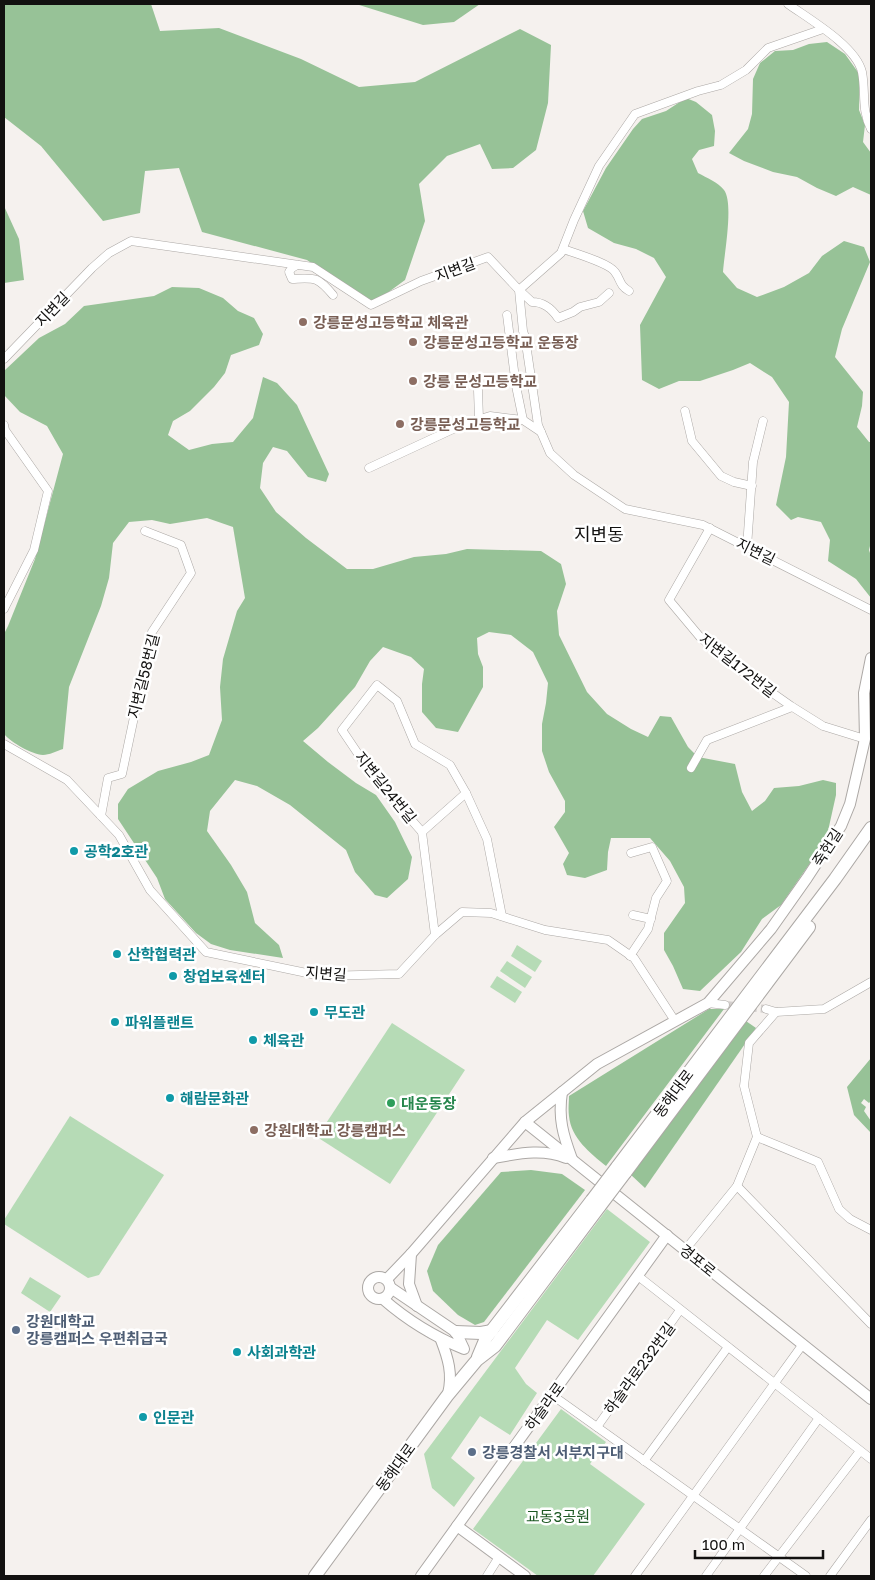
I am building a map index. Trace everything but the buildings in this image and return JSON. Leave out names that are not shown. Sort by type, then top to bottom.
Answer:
[{"type":"main road","name":"동해대로","points":[[315,1576],[447,1396],[477,1360],[495,1346],[596,1203],[871,828]]},
{"type":"main road","name":"동해대로","points":[[621,1170],[787,958],[871,842]]},
{"type":"main road","name":"동해대로","points":[[477,1360],[486,1338],[596,1203]]},
{"type":"main road","points":[[456,1332],[481,1333],[492,1331]]},
{"type":"street","points":[[788,4],[843,44],[862,70],[866,119],[871,129]]},
{"type":"street","points":[[609,292],[599,302],[580,307],[558,318],[547,306],[540,302],[532,302],[519,290],[563,249],[599,166],[635,114],[698,91],[722,86],[746,70],[768,48],[823,29]]},
{"type":"street","name":"지변길","points":[[4,359],[92,268],[109,253],[131,241],[313,267],[371,306],[421,281],[488,257],[519,290],[523,331],[538,425],[550,453],[574,475],[625,508],[703,525],[871,610]]},
{"type":"street","points":[[563,249],[606,265],[615,272],[622,287],[629,291]]},
{"type":"street","points":[[298,265],[289,272],[292,279],[314,278],[324,284],[333,295]]},
{"type":"street","points":[[507,315],[516,386],[523,420]]},
{"type":"street","points":[[478,390],[479,420]]},
{"type":"street","points":[[685,411],[692,441],[722,476],[734,482],[752,486]]},
{"type":"street","points":[[369,468],[464,424],[490,416],[523,420],[541,432]]},
{"type":"street","points":[[747,547],[752,462],[763,421]]},
{"type":"street","points":[[4,425],[5,430],[48,491],[34,550],[4,610]]},
{"type":"street","name":"지변길172번길","points":[[710,528],[669,600],[700,637],[727,661],[792,707],[823,726],[865,739]]},
{"type":"street","name":"지변길58번길","points":[[101,816],[108,778],[122,774],[152,632],[191,573],[181,545],[145,531]]},
{"type":"street","name":"죽헌길","points":[[708,1003],[771,929],[841,826],[850,804],[865,739],[864,693],[871,658]]},
{"type":"street","name":"지변길24번길","points":[[435,935],[422,832],[374,776],[342,730],[377,685],[397,701],[415,744],[450,765],[466,793]]},
{"type":"street","points":[[691,768],[707,740],[792,707]]},
{"type":"street","name":"지변길","points":[[4,744],[67,780],[119,835],[150,890],[206,952],[321,976],[399,974],[435,935],[462,912],[491,912],[545,930],[608,940],[634,958],[676,1021]]},
{"type":"street","points":[[422,832],[466,793],[487,839],[502,916]]},
{"type":"street","points":[[630,956],[648,929],[656,898],[667,881],[652,848],[631,853]]},
{"type":"street","points":[[632,915],[651,919]]},
{"type":"street","points":[[766,1009],[776,1012],[824,1009],[871,982]]},
{"type":"street","points":[[464,1349],[456,1332],[417,1306],[389,1284],[380,1276],[374,1278],[368,1287],[371,1296],[383,1299],[388,1295],[389,1284],[411,1254],[525,1122],[597,1064],[708,1003],[724,1005]]},
{"type":"street","points":[[685,1250],[737,1186],[757,1137],[744,1086],[749,1043],[776,1012]]},
{"type":"street","points":[[562,1092],[560,1119],[562,1135],[572,1160]]},
{"type":"street","name":"경포로","points":[[525,1122],[871,1399]]},
{"type":"street","points":[[757,1137],[818,1162],[839,1209],[850,1219],[871,1230]]},
{"type":"street","points":[[493,1158],[530,1152],[556,1154],[572,1160]]},
{"type":"street","points":[[737,1186],[871,1324]]},
{"type":"street","name":"하슬라로","points":[[421,1576],[667,1235]]},
{"type":"street","points":[[411,1254],[409,1284],[417,1306]]},
{"type":"street","points":[[638,1276],[871,1460]]},
{"type":"street","points":[[383,1299],[441,1340],[464,1349],[477,1360]]},
{"type":"street","name":"하슬라로232번길","points":[[597,1427],[680,1310]]},
{"type":"street","points":[[441,1340],[451,1373],[447,1396]]},
{"type":"street","points":[[635,1576],[803,1344]]},
{"type":"street","points":[[644,1461],[728,1347]]},
{"type":"street","name":"하슬라로232번길","points":[[552,1395],[806,1576]]},
{"type":"street","points":[[706,1576],[819,1418]]},
{"type":"street","points":[[764,1576],[860,1451]]},
{"type":"street","points":[[830,1576],[871,1520]]},
{"type":"street","points":[[457,1526],[525,1576]]},
{"type":"street","points":[[487,1576],[499,1557]]},
{"type":"green space","points":[[4,4],[151,4],[160,31],[219,28],[301,59],[359,87],[415,82],[520,29],[551,45],[548,103],[536,150],[513,168],[492,169],[480,144],[447,156],[419,184],[425,221],[405,280],[371,305],[307,260],[202,232],[179,168],[145,171],[140,213],[103,221],[41,146],[4,117]]},
{"type":"green space","points":[[356,4],[480,4],[454,22],[423,25]]},
{"type":"green space","points":[[827,42],[845,54],[860,75],[859,110],[865,125],[863,142],[871,153],[871,195],[853,187],[836,196],[797,177],[773,172],[729,153],[748,129],[752,114],[753,79],[760,63],[775,51],[793,50],[809,44]]},
{"type":"green space","points":[[686,98],[696,102],[712,115],[715,131],[714,146],[699,150],[692,159],[698,173],[719,185],[727,197],[728,230],[723,272],[737,288],[757,297],[784,287],[809,273],[822,256],[844,241],[864,247],[870,262],[842,329],[835,357],[863,392],[857,427],[871,442],[871,542],[869,550],[871,556],[871,598],[856,579],[828,561],[830,540],[821,522],[798,517],[791,520],[776,505],[786,457],[789,402],[772,377],[750,363],[700,381],[679,381],[659,389],[642,380],[640,325],[666,277],[654,258],[636,249],[614,243],[588,228],[583,211],[606,168],[642,119],[666,111]]},
{"type":"green space","points":[[4,206],[19,239],[24,280],[4,283]]},
{"type":"green space","points":[[172,287],[199,288],[223,298],[238,311],[254,318],[263,334],[259,345],[231,355],[225,373],[214,387],[190,411],[173,421],[168,435],[189,450],[212,444],[233,442],[253,418],[263,377],[277,383],[297,405],[329,474],[326,482],[308,477],[287,451],[273,447],[263,463],[260,488],[276,512],[347,569],[373,569],[414,557],[446,554],[467,549],[541,551],[561,564],[566,584],[557,611],[559,635],[587,692],[607,714],[648,737],[660,716],[671,717],[688,747],[698,757],[735,764],[742,792],[752,811],[765,801],[774,788],[799,786],[823,780],[836,783],[836,795],[826,840],[781,905],[762,919],[741,952],[700,991],[683,989],[664,950],[664,933],[685,903],[684,887],[670,861],[650,838],[611,838],[607,870],[585,878],[567,875],[563,864],[569,853],[554,827],[565,812],[565,801],[549,772],[542,751],[542,724],[548,683],[533,652],[511,635],[489,632],[477,638],[478,654],[483,667],[483,687],[458,732],[436,728],[422,712],[424,669],[411,657],[383,647],[370,661],[355,687],[318,728],[303,741],[356,783],[376,795],[395,822],[412,857],[408,879],[387,898],[375,895],[355,872],[346,850],[290,805],[257,786],[235,780],[210,811],[207,831],[247,892],[255,923],[279,945],[283,958],[230,950],[211,944],[196,933],[165,899],[157,878],[118,819],[118,804],[128,789],[158,771],[209,755],[222,720],[220,687],[223,659],[237,611],[245,598],[233,527],[207,518],[170,524],[152,520],[129,522],[113,543],[109,578],[101,606],[69,687],[63,749],[43,755],[33,753],[22,748],[4,734],[4,634],[35,559],[63,454],[47,426],[20,412],[4,395],[4,371],[39,338],[65,324],[84,306],[154,296]]},
{"type":"green space","points":[[517,945],[542,961],[535,972],[511,956]]},
{"type":"green space","points":[[507,961],[532,977],[525,988],[500,971]]},
{"type":"green space","points":[[497,976],[522,992],[515,1003],[490,987]]},
{"type":"green space","points":[[709,1009],[724,1009],[606,1166],[582,1144],[573,1131],[569,1116],[569,1096]]},
{"type":"green space","points":[[743,1019],[756,1028],[645,1188],[630,1174]]},
{"type":"green space","name":"대운동장","points":[[392,1023],[465,1070],[390,1184],[317,1137]]},
{"type":"green space","points":[[871,1058],[871,1101],[869,1103],[864,1099],[861,1103],[866,1107],[864,1111],[871,1121],[871,1133],[854,1115],[847,1087]]},
{"type":"green space","points":[[70,1116],[164,1175],[99,1275],[88,1278],[4,1224],[4,1220]]},
{"type":"green space","points":[[531,1170],[562,1174],[585,1190],[484,1322],[475,1325],[458,1315],[433,1291],[427,1271],[438,1245],[501,1172]]},
{"type":"green space","points":[[607,1209],[650,1242],[578,1340],[547,1320],[515,1368],[526,1384],[537,1393],[510,1435],[480,1416],[451,1458],[475,1478],[454,1507],[432,1488],[424,1454]]},
{"type":"green space","points":[[30,1277],[61,1296],[50,1312],[21,1293]]},
{"type":"green space","name":"교동3공원","points":[[561,1409],[606,1442],[590,1464],[645,1504],[593,1576],[538,1576],[473,1529]]},
{"type":"tunnel","points":[[725,1005],[766,1009]]},
{"type":"place","name":"강릉문성고등학교 체육관","points":[[303,322]]},
{"type":"place","name":"강릉문성고등학교 운동장","points":[[413,342]]},
{"type":"place","name":"강릉 문성고등학교","points":[[413,381]]},
{"type":"place","name":"강릉문성고등학교","points":[[400,424]]},
{"type":"place","name":"공학2호관","points":[[74,851]]},
{"type":"place","name":"산학협력관","points":[[117,954]]},
{"type":"place","name":"창업보육센터","points":[[173,976]]},
{"type":"place","name":"무도관","points":[[314,1012]]},
{"type":"place","name":"파워플랜트","points":[[115,1022]]},
{"type":"place","name":"체육관","points":[[253,1040]]},
{"type":"place","name":"해람문화관","points":[[170,1098]]},
{"type":"place","name":"대운동장","points":[[391,1103]]},
{"type":"place","name":"강원대학교 강릉캠퍼스","points":[[254,1130]]},
{"type":"place","name":"강원대학교 강릉캠퍼스 우편취급국","points":[[16,1330]]},
{"type":"place","name":"사회과학관","points":[[237,1352]]},
{"type":"place","name":"인문관","points":[[143,1417]]},
{"type":"place","name":"강릉경찰서 서부지구대","points":[[472,1452]]},
{"type":"district","name":"지변동","points":[[599,534]]}]
